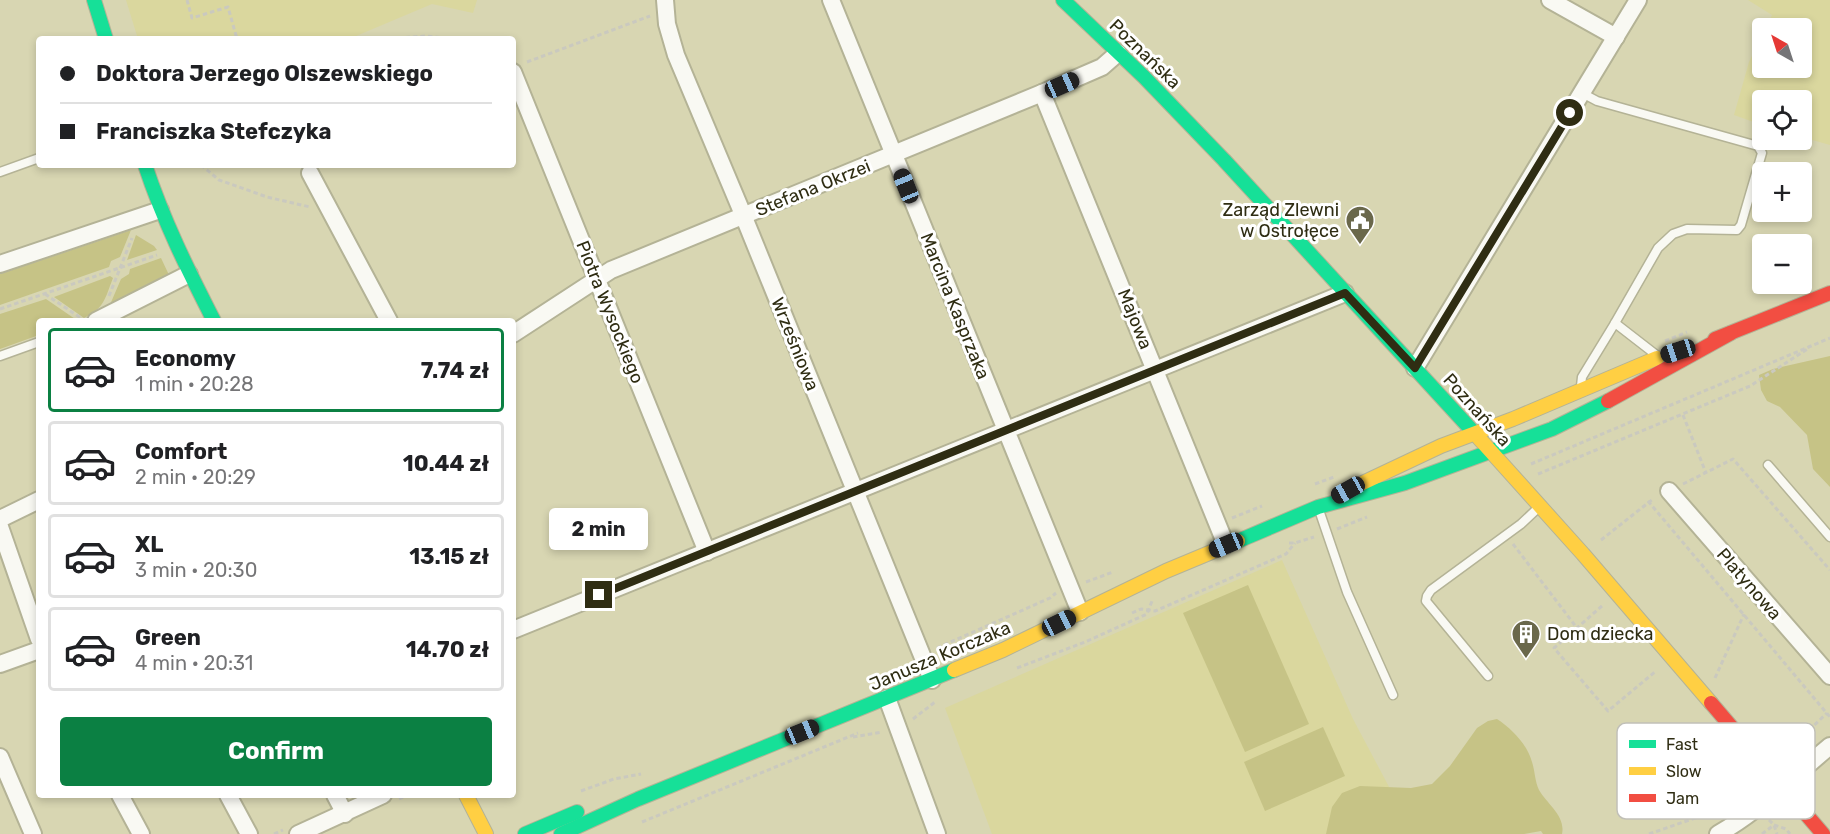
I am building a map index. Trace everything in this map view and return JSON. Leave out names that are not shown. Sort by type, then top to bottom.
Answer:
[{"type":"street","points":[[94,0],[105,36]]},
{"type":"street","name":"Marcina Kasprzaka","points":[[831,0],[1080,612]]},
{"type":"street","name":"Poznańska","points":[[1063,0],[1118,52],[1224,160],[1583,554],[1728,723]]},
{"type":"street","points":[[1550,0],[1616,37]]},
{"type":"street","points":[[1415,368],[1638,0]]},
{"type":"street","name":"Wrześniowa","points":[[661,7],[673,48],[744,216],[932,680]]},
{"type":"street","name":"Stefana Okrzei","points":[[516,332],[611,270],[1042,93],[1102,67],[1118,52]]},
{"type":"street","name":"Piotra Wysockiego","points":[[517,69],[596,280],[707,552]]},
{"type":"street","name":"Majowa","points":[[1042,93],[1226,545]]},
{"type":"street","points":[[146,168],[160,210],[176,247],[212,318]]},
{"type":"street","points":[[310,173],[387,318]]},
{"type":"street","points":[[0,264],[160,210]]},
{"type":"street","points":[[98,318],[189,273]]},
{"type":"street","points":[[516,629],[1345,293]]},
{"type":"street","name":"Janusza Korczaka","points":[[561,834],[638,799],[1003,650],[1166,571],[1318,507],[1398,465],[1660,357],[1731,333],[1830,293]]},
{"type":"street","name":"Janusza Korczaka","points":[[1318,507],[1394,487],[1579,417],[1731,333]]},
{"type":"street","name":"Platynowa","points":[[1669,491],[1830,676]]},
{"type":"street","points":[[0,519],[36,501]]},
{"type":"street","points":[[0,527],[36,630]]},
{"type":"street","points":[[0,664],[36,651]]},
{"type":"street","points":[[886,698],[937,834]]},
{"type":"street","points":[[1815,759],[1830,746]]},
{"type":"street","points":[[0,757],[33,834]]},
{"type":"street","points":[[122,798],[141,834]]},
{"type":"street","points":[[230,798],[249,834]]},
{"type":"street","points":[[337,798],[345,813]]},
{"type":"street","points":[[298,834],[377,798]]},
{"type":"street","points":[[468,798],[486,834]]},
{"type":"street","name":"Janusza Korczaka","points":[[525,834],[592,806],[638,799]]},
{"type":"street","points":[[1718,834],[1741,819]]},
{"type":"street","name":"Poznańska","points":[[1810,819],[1823,834]]},
{"type":"lane","points":[[1581,390],[1582,377],[1652,256],[1673,234],[1687,229],[1737,230],[1744,220],[1762,153],[1758,146],[1597,101],[1582,93]]},
{"type":"lane","points":[[0,172],[36,159]]},
{"type":"lane","points":[[1615,323],[1660,357]]},
{"type":"lane","points":[[0,356],[36,343]]},
{"type":"lane","points":[[1768,465],[1830,537]]},
{"type":"lane","points":[[1488,676],[1426,601],[1426,596],[1507,535],[1540,506]]},
{"type":"lane","points":[[1318,507],[1347,592],[1393,695]]},
{"type":"path","points":[[187,0],[192,18],[228,8],[236,36]]},
{"type":"path","points":[[517,69],[661,7]]},
{"type":"path","points":[[205,168],[219,180],[267,197],[314,208]]},
{"type":"path","points":[[95,318],[135,231],[131,219]]},
{"type":"path","points":[[0,309],[176,247]]},
{"type":"path","points":[[45,294],[90,318]]},
{"type":"path","points":[[1647,348],[1690,330]]},
{"type":"path","points":[[1533,462],[1830,339]]},
{"type":"path","points":[[1538,474],[1750,386],[1819,342]]},
{"type":"path","points":[[1683,415],[1706,473]]},
{"type":"path","points":[[1602,541],[1648,501],[1733,459],[1830,570]]},
{"type":"path","points":[[1305,488],[1338,475]]},
{"type":"path","points":[[1648,501],[1829,715],[1815,728]]},
{"type":"path","points":[[1217,524],[1262,506]]},
{"type":"path","points":[[1507,535],[1577,628]]},
{"type":"path","points":[[1130,613],[1141,609],[1155,612],[1286,554],[1296,543]]},
{"type":"path","points":[[1082,582],[1117,570]]},
{"type":"path","points":[[922,654],[1050,598],[1060,589]]},
{"type":"path","points":[[1593,599],[1601,607]]},
{"type":"path","points":[[1608,601],[1554,648],[1608,711],[1663,665]]},
{"type":"path","points":[[1057,647],[1038,660],[1147,614],[1148,610]]},
{"type":"path","points":[[1706,698],[1744,614]]},
{"type":"path","points":[[1649,663],[1656,671]]},
{"type":"path","points":[[634,825],[851,737]]},
{"type":"path","points":[[574,794],[614,779],[645,773]]},
{"type":"path","points":[[1648,834],[1692,819]]},
{"type":"path","points":[[1762,834],[1774,825]]},
{"type":"path","points":[[1774,825],[1777,834]]},
{"type":"path","points":[[1774,825],[1786,829],[1790,834]]},
{"type":"shaded area","points":[[126,0],[477,0],[473,13],[432,4],[356,36],[137,36]]},
{"type":"shaded area","points":[[1748,0],[1830,0],[1830,145],[1812,140],[1812,90],[1752,90],[1752,121],[1734,115],[1752,56],[1752,78],[1812,78],[1812,18],[1771,18],[1772,15]]},
{"type":"shaded area","points":[[131,230],[120,257],[111,261],[109,267],[0,305],[0,274]]},
{"type":"shaded area","points":[[136,235],[157,250],[127,260]]},
{"type":"shaded area","points":[[161,258],[169,275],[109,307],[121,279],[129,274],[130,269]]},
{"type":"shaded area","points":[[110,276],[113,278],[103,302],[84,318],[54,297]]},
{"type":"shaded area","points":[[46,299],[74,318],[36,318],[36,336],[0,349],[0,314]]},
{"type":"shaded area","points":[[1830,356],[1830,487],[1813,469],[1807,435],[1780,407],[1767,401],[1761,390],[1759,375],[1773,369]]},
{"type":"shaded area","points":[[1282,560],[1353,719],[1414,834],[992,834],[945,708]]},
{"type":"shaded area","points":[[1248,585],[1309,724],[1245,752],[1183,613]]},
{"type":"shaded area","points":[[1497,719],[1513,732],[1527,749],[1538,787],[1559,816],[1562,834],[1543,834],[1541,831],[1524,834],[1326,834],[1332,807],[1342,793],[1360,786],[1411,788],[1432,784],[1450,766],[1477,728],[1488,721]]},
{"type":"shaded area","points":[[1323,727],[1345,776],[1265,811],[1244,762]]},
{"type":"traffic: fast","points":[[94,0],[105,36]]},
{"type":"traffic: fast","points":[[1063,0],[1144,77],[1224,160],[1477,436]]},
{"type":"traffic: fast","points":[[146,168],[168,225],[212,318]]},
{"type":"traffic: fast","points":[[1238,541],[1318,507],[1405,483],[1552,429],[1608,401]]},
{"type":"traffic: fast","points":[[561,834],[638,799],[954,670]]},
{"type":"traffic: fast","points":[[525,834],[577,812]]},
{"type":"traffic: slow","points":[[1352,488],[1441,446],[1513,419],[1657,358]]},
{"type":"traffic: slow","points":[[1477,436],[1583,554],[1711,703]]},
{"type":"traffic: slow","points":[[954,670],[1003,650],[1166,571],[1238,541]]},
{"type":"traffic: slow","points":[[468,798],[486,834]]},
{"type":"traffic: jam","points":[[1715,339],[1830,293]]},
{"type":"traffic: jam","points":[[1608,401],[1731,333]]},
{"type":"traffic: jam","points":[[1711,703],[1728,723]]},
{"type":"traffic: jam","points":[[1810,819],[1823,834]]},
{"type":"place","name":"Zarząd Zlewni w Ostrołęce","points":[[1360,246]]},
{"type":"place","name":"Dom dziecka","points":[[1526,660]]},
{"type":"route","points":[[599,595],[1345,293],[1415,368],[1570,113]]}]
